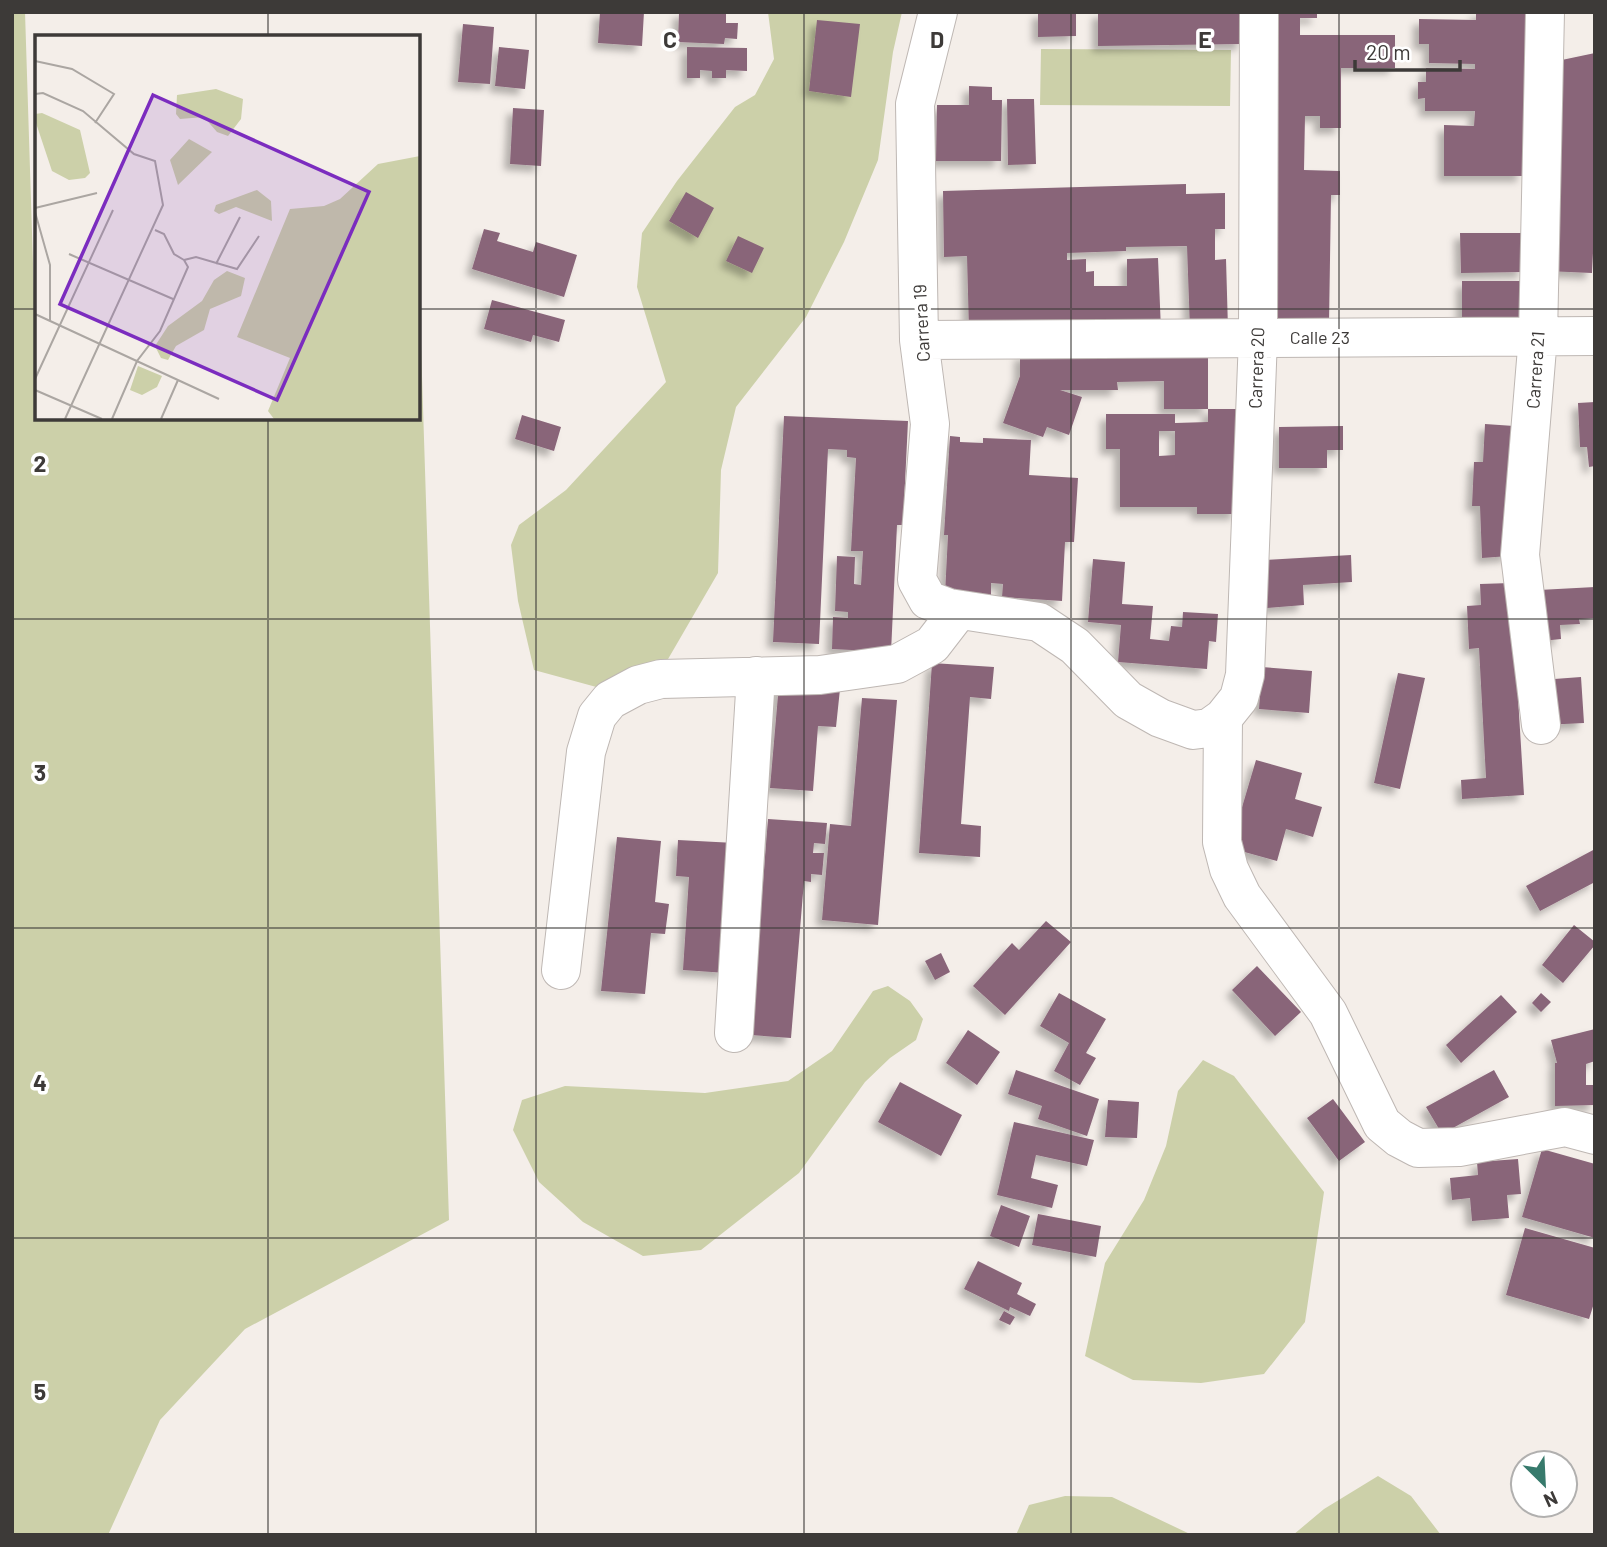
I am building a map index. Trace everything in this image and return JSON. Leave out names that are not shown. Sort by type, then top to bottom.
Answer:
[{"type":"street","name":"Carrera 19","points":[[938,12],[915,104],[919,340],[930,425],[917,580],[928,600],[949,608],[1039,622],[1075,646],[1128,700],[1160,718],[1194,730],[1209,728],[1223,718]]},
{"type":"street","name":"Carrera 20","points":[[1223,718],[1239,698],[1245,675],[1258,338],[1259,12]]},
{"type":"street","name":"Carrera 21","points":[[1541,725],[1520,555],[1538,336],[1545,12]]},
{"type":"street","name":"Calle 23","points":[[919,340],[1595,336]]},
{"type":"street","points":[[561,970],[586,752],[597,716],[610,701],[638,685],[661,679],[820,675],[897,664],[932,645],[959,610]]},
{"type":"street","points":[[734,1033],[756,676]]},
{"type":"street","points":[[1223,718],[1222,842],[1229,869],[1242,896],[1328,1013],[1382,1124],[1399,1138],[1418,1147],[1459,1147],[1565,1127],[1595,1135]]},
{"type":"green space","points":[[12,12],[25,12],[35,295],[35,420],[420,420],[420,313],[449,1220],[245,1329],[160,1420],[108,1535],[12,1535]]},
{"type":"green space","points":[[768,12],[902,12],[893,52],[878,160],[844,242],[806,317],[736,407],[721,470],[718,573],[664,666],[600,688],[534,670],[518,601],[511,545],[519,525],[566,490],[666,382],[637,287],[642,233],[677,181],[735,107],[755,95],[774,59]]},
{"type":"green space","points":[[1041,49],[1231,50],[1230,106],[1040,105]]},
{"type":"green space","points":[[888,986],[910,1001],[923,1019],[916,1040],[890,1058],[865,1082],[799,1173],[701,1250],[643,1256],[583,1222],[539,1182],[513,1130],[522,1100],[565,1086],[705,1093],[788,1081],[832,1051],[873,991]]},
{"type":"green space","points":[[1203,1060],[1234,1076],[1324,1192],[1305,1322],[1264,1374],[1201,1383],[1133,1380],[1085,1356],[1105,1263],[1144,1200],[1166,1146],[1178,1091]]},
{"type":"green space","points":[[1378,1476],[1411,1496],[1441,1535],[1293,1535],[1324,1509]]},
{"type":"green space","points":[[1065,1496],[1112,1497],[1192,1535],[1016,1535],[1029,1505]]},
{"type":"building","points":[[600,12],[644,12],[642,46],[598,43]]},
{"type":"building","points":[[679,12],[726,12],[726,23],[738,23],[737,39],[725,38],[724,44],[678,42]]},
{"type":"building","points":[[1038,12],[1076,12],[1076,36],[1038,37]]},
{"type":"building","points":[[1098,12],[1243,12],[1243,44],[1098,46]]},
{"type":"building","points":[[1268,12],[1317,12],[1317,18],[1300,18],[1300,35],[1395,35],[1395,68],[1341,68],[1341,128],[1320,128],[1320,116],[1305,116],[1304,170],[1340,171],[1340,195],[1331,195],[1329,324],[1263,324]]},
{"type":"building","points":[[1476,12],[1526,12],[1523,176],[1444,176],[1444,125],[1474,126],[1475,111],[1425,111],[1425,98],[1418,99],[1418,82],[1426,82],[1426,68],[1475,69],[1475,64],[1429,63],[1429,44],[1419,44],[1419,19],[1476,20]]},
{"type":"building","points":[[817,20],[860,24],[851,97],[809,91]]},
{"type":"building","points":[[463,24],[494,27],[490,84],[458,82]]},
{"type":"building","points":[[499,47],[529,50],[525,89],[495,86]]},
{"type":"building","points":[[687,47],[747,48],[747,71],[726,70],[726,78],[712,78],[712,71],[700,70],[700,78],[687,78]]},
{"type":"building","points":[[1595,53],[1595,214],[1592,273],[1546,271],[1557,61]]},
{"type":"building","points":[[969,86],[992,87],[992,100],[1002,100],[1001,161],[936,161],[937,105],[969,105]]},
{"type":"building","points":[[1007,99],[1034,99],[1036,164],[1008,165]]},
{"type":"building","points":[[513,108],[544,110],[541,166],[510,164]]},
{"type":"building","points":[[1186,184],[1186,194],[1225,193],[1225,229],[1215,229],[1215,260],[1226,259],[1228,329],[1190,330],[1187,246],[1126,247],[1126,251],[1067,253],[1067,260],[1086,259],[1086,272],[1094,271],[1094,286],[1127,286],[1127,259],[1158,258],[1161,330],[969,331],[967,256],[944,257],[943,191]]},
{"type":"building","points":[[686,192],[714,208],[698,238],[669,221]]},
{"type":"building","points":[[484,229],[500,233],[497,241],[533,252],[536,242],[577,255],[564,297],[472,269]]},
{"type":"building","points":[[1460,233],[1524,233],[1524,272],[1461,273]]},
{"type":"building","points":[[738,236],[764,248],[752,273],[726,261]]},
{"type":"building","points":[[1462,281],[1525,281],[1524,324],[1462,325]]},
{"type":"building","points":[[492,300],[565,320],[559,342],[533,335],[531,342],[484,329]]},
{"type":"building","points":[[1020,354],[1208,356],[1208,409],[1164,409],[1164,381],[1117,382],[1118,390],[1060,390],[1082,397],[1069,435],[1047,427],[1043,437],[1003,423],[1020,376]]},
{"type":"building","points":[[1595,402],[1595,466],[1589,467],[1587,447],[1580,447],[1578,403]]},
{"type":"building","points":[[1208,409],[1238,409],[1237,514],[1197,514],[1197,507],[1120,507],[1120,449],[1106,449],[1106,414],[1175,414],[1175,423],[1208,422]],"holes":[[[1159,431],[1175,431],[1175,455],[1159,456]]]},
{"type":"building","points":[[522,415],[561,427],[554,451],[515,439]]},
{"type":"building","points":[[784,416],[908,421],[903,525],[897,525],[891,652],[832,649],[833,617],[848,618],[848,612],[835,611],[837,556],[855,557],[854,584],[861,585],[863,551],[851,551],[856,458],[847,457],[847,450],[828,449],[819,644],[773,642]]},
{"type":"building","points":[[1485,424],[1514,426],[1509,556],[1482,558],[1480,506],[1472,506],[1474,462],[1483,462]]},
{"type":"building","points":[[1343,426],[1343,450],[1327,450],[1327,468],[1279,468],[1279,427]]},
{"type":"building","points":[[950,436],[960,437],[960,442],[983,443],[983,438],[1031,440],[1029,475],[1078,478],[1074,542],[1065,542],[1062,601],[1002,597],[1003,584],[991,583],[991,596],[945,594],[948,535],[944,535]]},
{"type":"building","points":[[1351,555],[1352,582],[1303,585],[1304,605],[1267,608],[1265,560]]},
{"type":"building","points":[[1093,559],[1125,562],[1122,604],[1153,606],[1150,639],[1169,641],[1171,626],[1182,627],[1183,612],[1218,614],[1216,642],[1209,641],[1207,669],[1118,662],[1121,625],[1088,622]]},
{"type":"building","points":[[1511,583],[1524,795],[1462,799],[1461,780],[1486,778],[1479,648],[1469,649],[1467,606],[1481,605],[1480,584]]},
{"type":"building","points":[[1595,587],[1595,618],[1579,619],[1580,624],[1560,625],[1561,639],[1542,641],[1539,590]]},
{"type":"building","points":[[932,663],[994,667],[991,699],[970,697],[961,824],[981,826],[980,857],[919,853]]},
{"type":"building","points":[[1262,667],[1312,671],[1309,713],[1259,709]]},
{"type":"building","points":[[1398,673],[1425,678],[1400,789],[1374,783]]},
{"type":"building","points":[[1581,677],[1584,723],[1544,725],[1541,680]]},
{"type":"building","points":[[779,684],[840,689],[836,727],[818,726],[813,791],[770,788]]},
{"type":"building","points":[[862,698],[897,700],[878,925],[822,920],[830,824],[851,826]]},
{"type":"building","points":[[1256,760],[1302,773],[1295,799],[1322,807],[1313,837],[1286,829],[1277,861],[1230,848]]},
{"type":"building","points":[[768,819],[827,823],[825,844],[814,843],[813,853],[824,853],[822,875],[811,874],[811,882],[804,881],[791,1038],[751,1035]]},
{"type":"building","points":[[617,837],[661,841],[655,902],[669,904],[665,934],[651,933],[645,994],[601,991]]},
{"type":"building","points":[[678,840],[735,843],[726,973],[683,970],[689,877],[676,876]]},
{"type":"building","points":[[1595,849],[1595,882],[1540,911],[1526,886]]},
{"type":"building","points":[[1046,921],[1071,942],[1005,1015],[973,986],[1012,943],[1019,950]]},
{"type":"building","points":[[1574,925],[1595,942],[1595,945],[1563,983],[1542,965]]},
{"type":"building","points":[[941,953],[950,972],[935,980],[925,961]]},
{"type":"building","points":[[1257,966],[1301,1012],[1275,1036],[1232,990]]},
{"type":"building","points":[[1059,993],[1106,1019],[1086,1053],[1096,1058],[1080,1085],[1054,1071],[1069,1043],[1040,1026]]},
{"type":"building","points":[[1541,993],[1551,1002],[1541,1012],[1532,1003]]},
{"type":"building","points":[[1501,995],[1517,1012],[1461,1063],[1446,1045]]},
{"type":"building","points":[[1595,1029],[1595,1061],[1586,1064],[1586,1085],[1595,1085],[1595,1105],[1555,1106],[1557,1063],[1551,1040]]},
{"type":"building","points":[[968,1030],[1000,1052],[977,1085],[946,1063]]},
{"type":"building","points":[[1016,1070],[1099,1099],[1087,1136],[1038,1119],[1042,1106],[1008,1094]]},
{"type":"building","points":[[1494,1070],[1509,1097],[1442,1134],[1426,1107]]},
{"type":"building","points":[[900,1082],[962,1115],[941,1156],[878,1122]]},
{"type":"building","points":[[1333,1099],[1365,1142],[1339,1161],[1307,1118]]},
{"type":"building","points":[[1108,1100],[1139,1102],[1137,1138],[1105,1137]]},
{"type":"building","points":[[1014,1122],[1094,1140],[1087,1166],[1036,1155],[1031,1178],[1058,1185],[1052,1208],[997,1195]]},
{"type":"building","points":[[1542,1149],[1595,1164],[1595,1238],[1522,1217]]},
{"type":"building","points":[[1518,1159],[1521,1194],[1507,1195],[1509,1218],[1472,1221],[1470,1198],[1452,1200],[1450,1178],[1478,1175],[1477,1162]]},
{"type":"building","points":[[1001,1205],[1030,1216],[1019,1247],[990,1236]]},
{"type":"building","points":[[1038,1214],[1101,1226],[1096,1257],[1032,1245]]},
{"type":"building","points":[[1525,1228],[1595,1248],[1595,1300],[1589,1319],[1506,1295]]},
{"type":"building","points":[[978,1261],[1022,1283],[1017,1294],[1036,1304],[1030,1316],[1010,1307],[1009,1311],[964,1289]]},
{"type":"building","points":[[1004,1311],[1015,1317],[1010,1325],[999,1320]]}]
